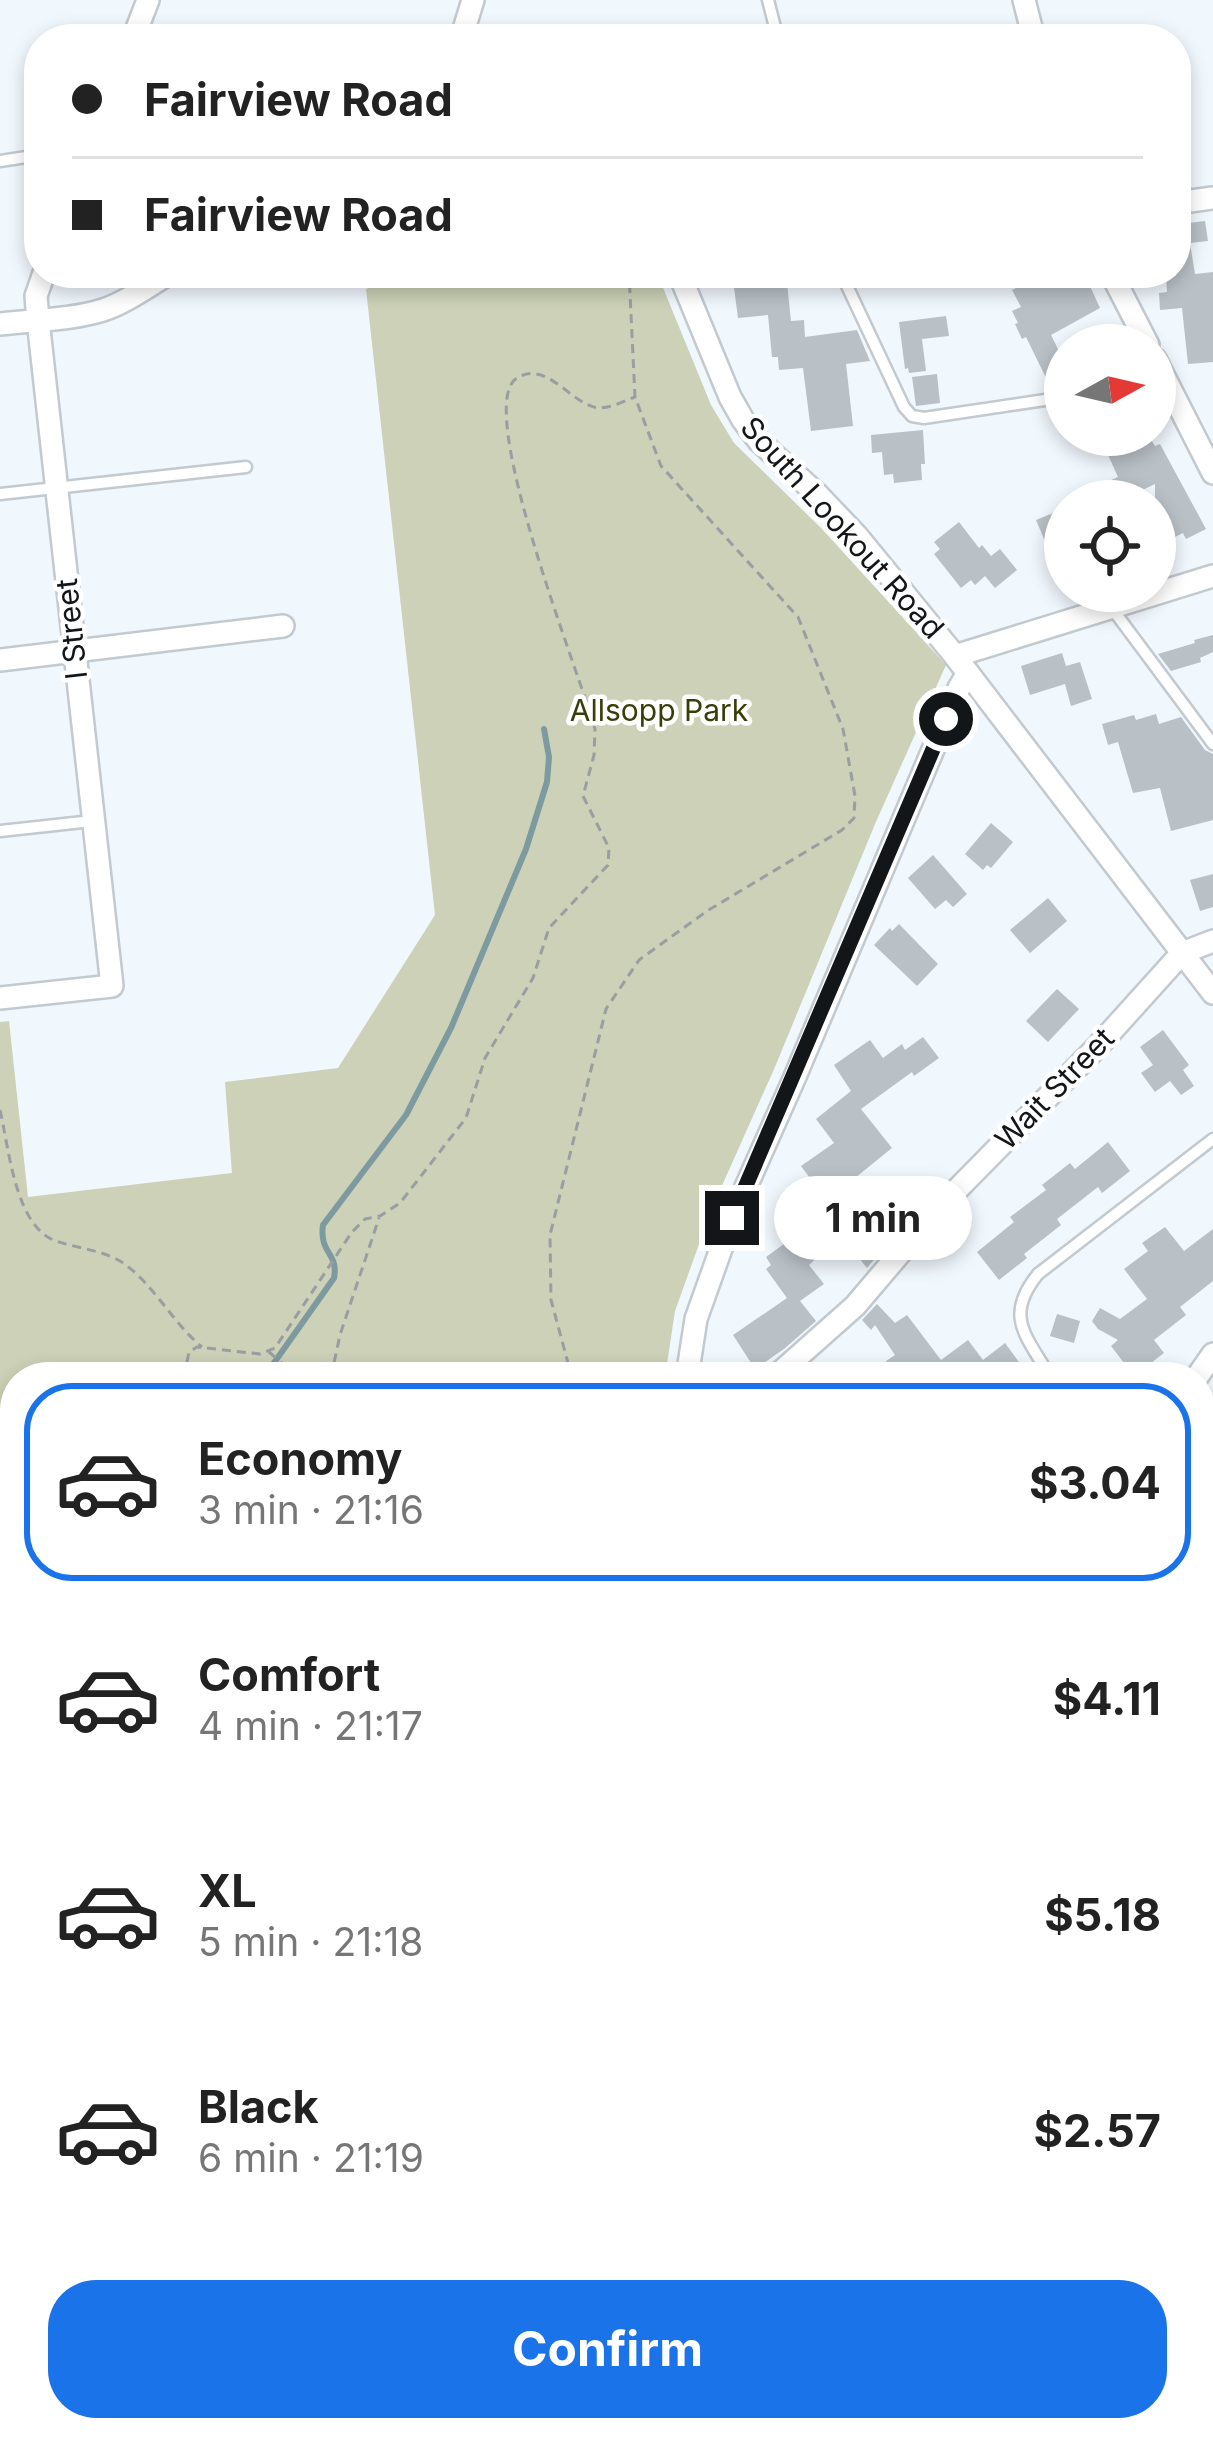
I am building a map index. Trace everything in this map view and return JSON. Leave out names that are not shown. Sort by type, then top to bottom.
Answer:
[{"type":"street","name":"I Street","points":[[0,998],[112,986],[38,320],[39,288]]},
{"type":"street","points":[[0,324],[102,310],[146,288]]},
{"type":"street","name":"South Lookout Road","points":[[685,288],[743,420],[856,536],[961,664],[1213,993]]},
{"type":"street","points":[[1119,288],[1137,324]]},
{"type":"street","points":[[1176,410],[1213,473]]},
{"type":"street","points":[[1176,587],[1213,576]]},
{"type":"street","points":[[689,1362],[696,1319],[738,1203],[958,688],[961,664],[1097,612]]},
{"type":"street","points":[[0,660],[283,626]]},
{"type":"street","points":[[1182,952],[1213,941]]},
{"type":"street","name":"Wait Street","points":[[792,1362],[854,1306],[934,1213],[1100,1045],[1182,952]]},
{"type":"lane","points":[[848,288],[912,416],[1044,400]]},
{"type":"lane","points":[[0,494],[246,467]]},
{"type":"lane","points":[[1114,612],[1213,744]]},
{"type":"lane","points":[[0,832],[94,821]]},
{"type":"lane","points":[[1041,1362],[1020,1326],[1018,1313],[1027,1288],[1038,1274],[1213,1139]]},
{"type":"path","points":[[568,1362],[551,1300],[550,1235],[606,1010],[639,960],[706,910],[842,830],[854,818],[844,729],[798,617],[661,466],[635,397],[630,288]]},
{"type":"path","points":[[187,1362],[189,1352],[197,1347],[269,1353],[358,1225],[400,1203],[466,1118],[485,1058],[532,978],[549,928],[608,865],[609,848],[583,796],[596,729],[530,535],[507,443],[506,395],[509,385],[522,375],[537,374],[600,408],[635,397]]},
{"type":"path","points":[[0,1110],[22,1204],[40,1234],[123,1262],[203,1348]]},
{"type":"path","points":[[334,1362],[380,1216]]},
{"type":"path","points":[[269,1353],[280,1362]]},
{"type":"green space","name":"Allsopp Park","points":[[663,288],[711,405],[734,443],[822,529],[946,665],[712,1208],[675,1311],[667,1362],[0,1362],[0,1022],[9,1021],[28,1197],[232,1173],[225,1082],[338,1068],[435,915],[366,289]]},
{"type":"building","points":[[1205,221],[1208,241],[1191,243],[1191,223]]},
{"type":"building","points":[[1191,249],[1195,274],[1213,272],[1213,362],[1188,364],[1182,308],[1160,310],[1159,293],[1167,288],[1191,288]]},
{"type":"building","points":[[734,288],[788,288],[791,321],[804,320],[805,337],[857,330],[870,361],[846,364],[853,426],[811,431],[803,368],[779,370],[778,357],[772,357],[768,315],[738,318]]},
{"type":"building","points":[[1016,288],[1091,288],[1100,308],[1071,324],[1044,324],[1044,374],[1015,324],[1012,311],[1021,307],[1012,290]]},
{"type":"building","points":[[946,316],[949,336],[922,339],[926,371],[909,373],[899,322]]},
{"type":"building","points":[[937,374],[940,403],[916,406],[912,377]]},
{"type":"building","points":[[923,430],[922,480],[894,483],[893,474],[884,475],[882,452],[872,453],[871,435]]},
{"type":"building","points":[[1108,456],[1166,456],[1206,529],[1186,539],[1183,533],[1176,536],[1176,480],[1111,480],[1118,477]]},
{"type":"building","points":[[959,522],[979,548],[982,545],[991,556],[1000,549],[1017,570],[995,588],[985,576],[961,588],[934,554],[940,549],[934,542]]},
{"type":"building","points":[[1213,635],[1213,652],[1200,658],[1201,662],[1171,671],[1158,654],[1195,643]]},
{"type":"building","points":[[1062,653],[1066,666],[1080,662],[1092,699],[1071,706],[1065,684],[1030,695],[1021,666]]},
{"type":"building","points":[[1156,714],[1159,724],[1181,717],[1213,754],[1213,820],[1171,831],[1160,788],[1133,793],[1118,742],[1108,745],[1102,724]]},
{"type":"building","points":[[991,823],[1013,842],[991,868],[987,865],[983,870],[965,854]]},
{"type":"building","points":[[933,855],[967,894],[953,907],[946,900],[935,909],[908,878]]},
{"type":"building","points":[[1213,874],[1213,907],[1200,911],[1190,880]]},
{"type":"building","points":[[1048,898],[1067,921],[1030,953],[1010,930]]},
{"type":"building","points":[[899,924],[938,964],[917,986],[874,945]]},
{"type":"building","points":[[1057,989],[1079,1009],[1048,1042],[1026,1021]]},
{"type":"building","points":[[1163,1030],[1189,1065],[1183,1070],[1194,1086],[1181,1095],[1170,1081],[1155,1092],[1141,1073],[1153,1065],[1140,1047]]},
{"type":"building","points":[[923,1037],[939,1058],[861,1109],[892,1148],[855,1178],[876,1208],[868,1215],[889,1242],[867,1268],[841,1236],[809,1265],[824,1284],[800,1301],[816,1321],[765,1362],[750,1362],[733,1335],[787,1298],[766,1269],[771,1265],[766,1257],[799,1233],[786,1218],[818,1189],[801,1166],[834,1143],[816,1119],[851,1091],[834,1065],[870,1040],[883,1058],[902,1044],[905,1050]]},
{"type":"building","points":[[1108,1142],[1130,1171],[1102,1193],[1098,1187],[1057,1219],[1061,1225],[999,1280],[977,1252],[1014,1222],[1010,1217],[1046,1190],[1042,1185],[1070,1163],[1075,1169]]},
{"type":"building","points":[[1165,1227],[1184,1251],[1213,1229],[1213,1281],[1180,1307],[1186,1315],[1154,1340],[1164,1353],[1152,1362],[1123,1362],[1111,1346],[1118,1340],[1092,1321],[1100,1308],[1120,1319],[1147,1299],[1124,1269],[1148,1251],[1142,1243]]},
{"type":"building","points":[[877,1304],[895,1323],[907,1315],[941,1360],[968,1340],[983,1360],[1005,1343],[1019,1362],[887,1362],[895,1355],[875,1325],[871,1330],[862,1320]]},
{"type":"building","points":[[1057,1314],[1080,1321],[1074,1343],[1050,1336]]},
{"type":"waterway","points":[[275,1362],[334,1278],[323,1225],[406,1115],[451,1028],[526,849],[547,782],[544,729]]},
{"type":"route","points":[[732,1218],[946,719]]}]
